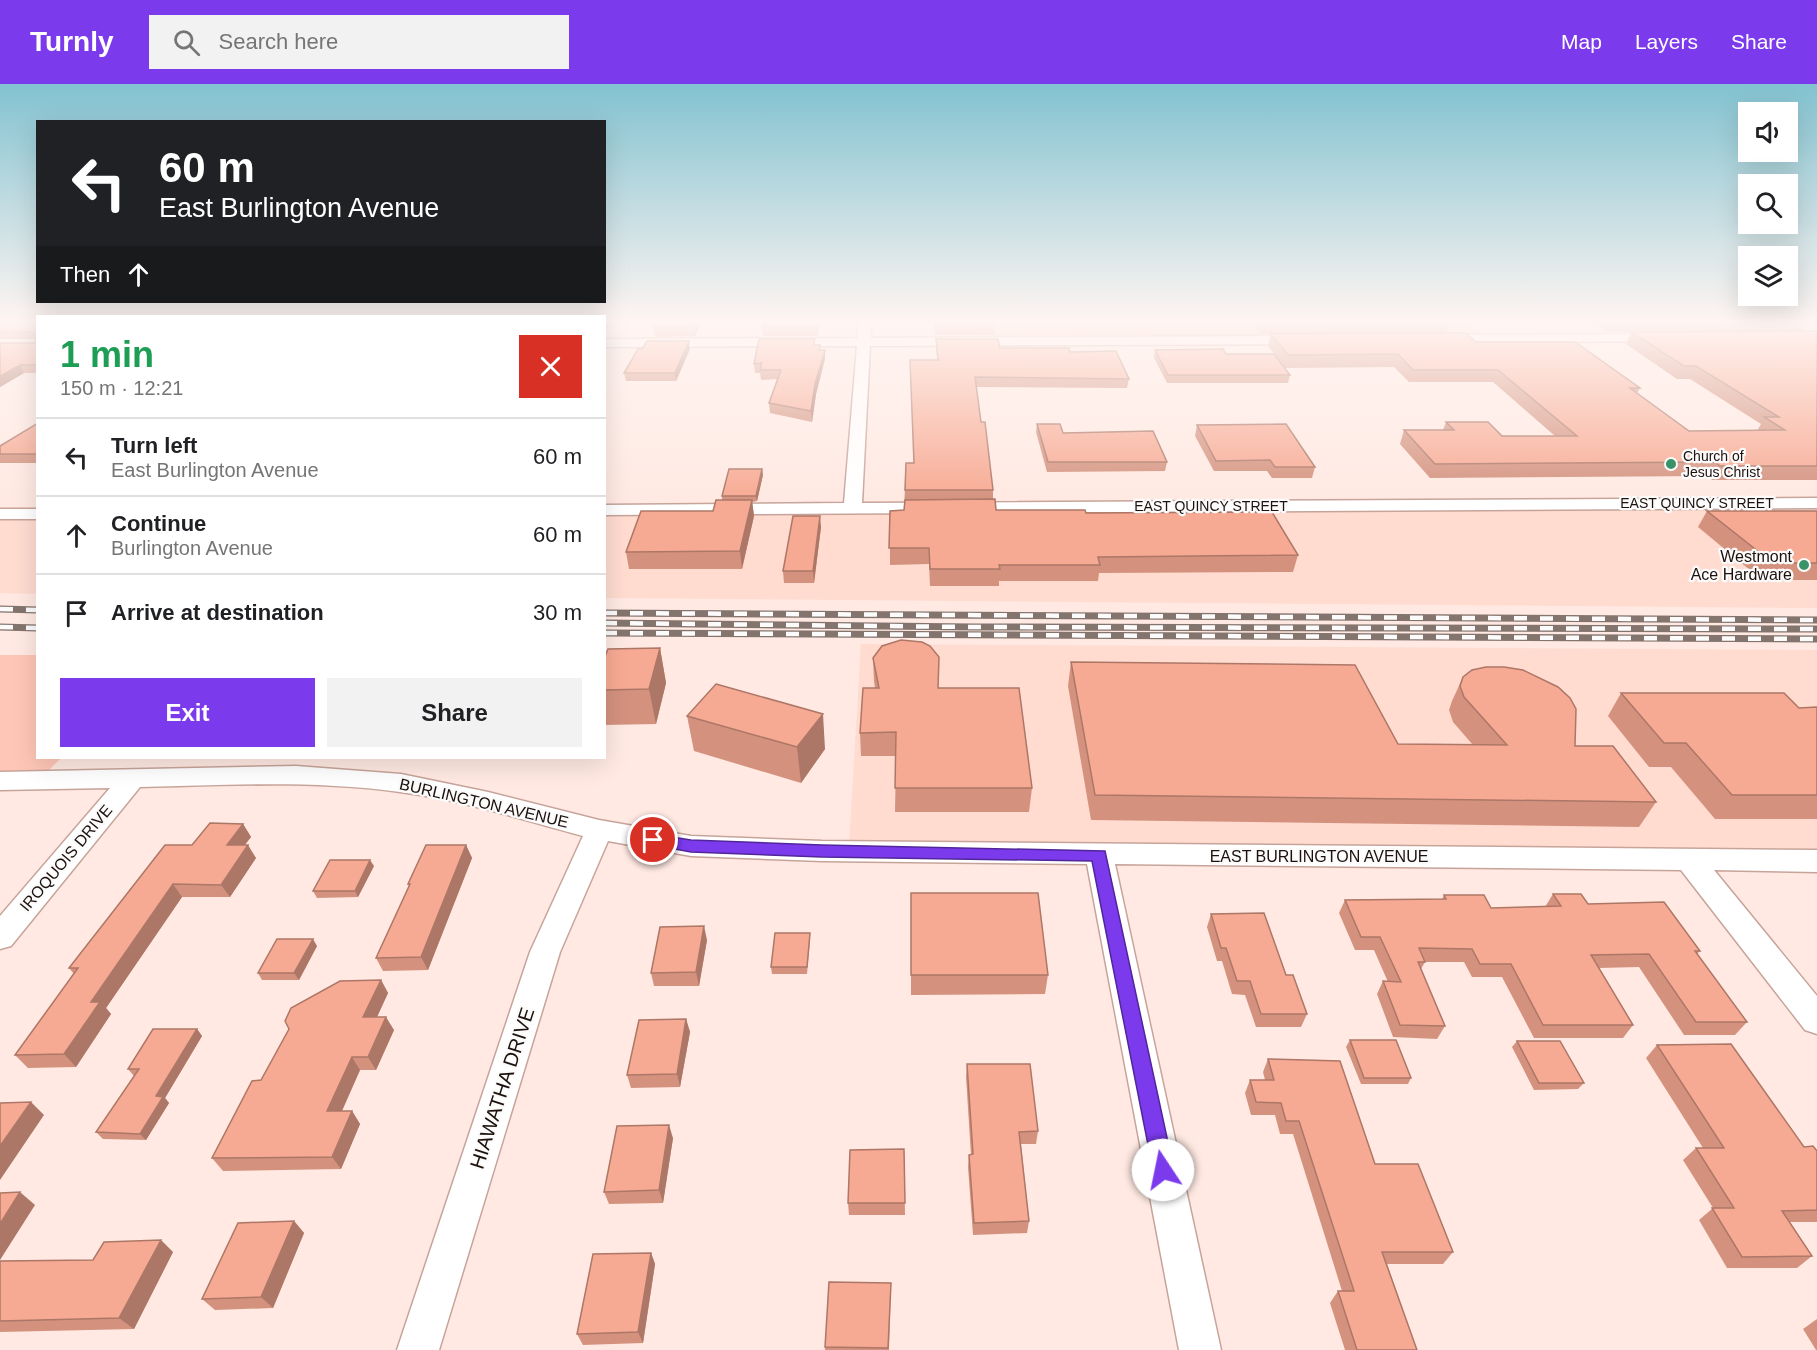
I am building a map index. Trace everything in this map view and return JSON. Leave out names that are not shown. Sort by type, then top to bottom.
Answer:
[{"type":"street","points":[[853,508],[861,382]]},
{"type":"street","name":"EAST QUINCY STREET","points":[[606,510],[1817,503]]},
{"type":"street","points":[[0,514],[36,514]]},
{"type":"street","name":"BURLINGTON AVENUE","points":[[0,782],[296,775],[401,783],[488,801],[599,830],[691,846],[822,851]]},
{"type":"street","name":"IROQUOIS DRIVE","points":[[0,937],[132,779]]},
{"type":"street","name":"HIAWATHA DRIVE","points":[[418,1350],[545,952],[599,830]]},
{"type":"street","name":"EAST BURLINGTON AVENUE","points":[[822,851],[1817,861]]},
{"type":"street","points":[[1099,855],[1200,1350]]},
{"type":"street","points":[[1690,861],[1817,1020]]},
{"type":"shaded area","points":[[1817,505],[1817,608],[606,598],[606,515]]},
{"type":"shaded area","points":[[0,520],[36,520],[36,594],[0,593]]},
{"type":"shaded area","points":[[861,644],[1817,650],[1817,849],[849,845]]},
{"type":"shaded area","points":[[0,655],[36,655],[36,759],[60,759],[47,772],[0,773]]},
{"type":"building","points":[[777,382],[816,382],[811,411],[769,403]]},
{"type":"building","points":[[911,382],[976,382],[981,422],[985,422],[993,490],[905,490],[906,463],[914,463]]},
{"type":"building","points":[[1512,382],[1632,382],[1640,388],[1630,388],[1689,431],[1785,430],[1764,417],[1779,417],[1722,382],[1817,382],[1817,466],[1720,466],[1715,462],[1435,464],[1404,430],[1454,430],[1446,422],[1488,422],[1502,436],[1577,436]]},
{"type":"building","points":[[36,424],[36,454],[0,454],[0,446]]},
{"type":"building","points":[[1037,424],[1060,424],[1063,433],[1153,431],[1167,462],[1048,462]]},
{"type":"building","points":[[1286,424],[1315,467],[1275,467],[1270,460],[1216,461],[1197,425]]},
{"type":"building","points":[[729,469],[762,469],[756,496],[722,496]]},
{"type":"building","points":[[995,499],[996,510],[1085,510],[1086,513],[1272,512],[1298,555],[1098,557],[1100,565],[999,565],[1000,569],[930,569],[929,548],[889,548],[890,511],[904,510],[905,500]]},
{"type":"building","points":[[716,500],[752,500],[740,551],[626,552],[641,511],[713,511]]},
{"type":"building","points":[[1707,511],[1817,511],[1817,563],[1773,563]]},
{"type":"building","points":[[793,516],[820,516],[813,571],[783,571]]},
{"type":"building","points":[[901,640],[922,642],[930,646],[939,657],[938,688],[1019,688],[1032,788],[895,788],[896,732],[860,733],[863,688],[879,688],[873,658],[882,646]]},
{"type":"building","points":[[660,648],[649,689],[606,690],[608,649]]},
{"type":"building","points":[[1071,662],[1355,665],[1398,744],[1507,745],[1464,697],[1460,686],[1463,677],[1472,670],[1504,667],[1523,670],[1558,687],[1570,698],[1576,709],[1575,746],[1613,746],[1656,802],[1095,795]]},
{"type":"building","points":[[716,684],[823,714],[797,747],[687,716]]},
{"type":"building","points":[[1621,693],[1784,693],[1799,708],[1817,707],[1817,795],[1732,795],[1686,743],[1664,743]]},
{"type":"building","points":[[210,823],[243,824],[227,845],[248,845],[221,885],[173,884],[91,1002],[100,1002],[64,1054],[15,1055],[78,968],[69,968],[165,845],[192,845]]},
{"type":"building","points":[[426,845],[466,845],[421,957],[376,958],[410,884],[408,884]]},
{"type":"building","points":[[330,860],[370,860],[355,891],[313,891]]},
{"type":"building","points":[[911,893],[1038,893],[1048,975],[911,975]]},
{"type":"building","points":[[1553,894],[1581,894],[1588,904],[1664,902],[1700,951],[1695,951],[1747,1022],[1696,1022],[1649,954],[1591,955],[1633,1025],[1543,1025],[1511,964],[1480,964],[1472,949],[1419,948],[1425,962],[1418,962],[1445,1026],[1400,1025],[1383,981],[1401,982],[1380,937],[1361,937],[1345,900],[1446,899],[1444,895],[1484,895],[1491,908],[1561,906]]},
{"type":"building","points":[[1264,913],[1286,975],[1293,975],[1307,1014],[1261,1014],[1250,981],[1237,981],[1226,948],[1221,948],[1211,914]]},
{"type":"building","points":[[704,926],[696,972],[651,973],[660,927]]},
{"type":"building","points":[[775,933],[810,933],[807,967],[771,967]]},
{"type":"building","points":[[277,939],[313,939],[294,973],[258,973]]},
{"type":"building","points":[[381,980],[363,1017],[386,1017],[368,1057],[352,1057],[327,1111],[352,1111],[332,1157],[212,1158],[252,1081],[261,1080],[289,1029],[285,1021],[291,1008],[340,981]]},
{"type":"building","points":[[686,1019],[677,1074],[627,1075],[639,1020]]},
{"type":"building","points":[[153,1029],[197,1029],[156,1096],[163,1097],[140,1134],[96,1132],[139,1069],[128,1069]]},
{"type":"building","points":[[1350,1040],[1396,1040],[1411,1078],[1364,1078]]},
{"type":"building","points":[[1517,1041],[1560,1041],[1584,1083],[1539,1083]]},
{"type":"building","points":[[1731,1044],[1804,1147],[1813,1146],[1817,1151],[1817,1210],[1782,1211],[1812,1256],[1742,1257],[1712,1208],[1734,1208],[1696,1148],[1724,1148],[1657,1045]]},
{"type":"building","points":[[1268,1059],[1340,1061],[1375,1164],[1418,1164],[1453,1252],[1382,1252],[1417,1350],[1357,1350],[1338,1291],[1354,1291],[1299,1121],[1286,1121],[1281,1103],[1256,1102],[1250,1080],[1274,1080]]},
{"type":"building","points":[[967,1064],[1030,1064],[1038,1131],[1019,1132],[1029,1221],[974,1223],[969,1155],[973,1154]]},
{"type":"building","points":[[31,1102],[0,1146],[0,1103]]},
{"type":"building","points":[[669,1125],[659,1190],[604,1192],[617,1126]]},
{"type":"building","points":[[904,1149],[905,1203],[848,1203],[850,1150]]},
{"type":"building","points":[[20,1192],[0,1224],[0,1193]]},
{"type":"building","points":[[294,1221],[261,1297],[202,1299],[238,1223]]},
{"type":"building","points":[[161,1240],[119,1318],[0,1321],[0,1261],[93,1260],[104,1242]]},
{"type":"building","points":[[651,1253],[638,1332],[577,1334],[593,1254]]},
{"type":"building","points":[[829,1282],[891,1283],[888,1348],[825,1347]]},
{"type":"railway","points":[[0,609],[36,610]]},
{"type":"railway","points":[[606,613],[1817,620]]},
{"type":"railway","points":[[606,623],[973,627],[1817,629]]},
{"type":"railway","points":[[0,627],[36,628]]},
{"type":"railway","points":[[606,633],[1817,639]]},
{"type":"place","name":"Church of Jesus Christ","points":[[1671,464]]},
{"type":"place","name":"Westmont Ace Hardware","points":[[1804,565]]},
{"type":"route","points":[[653,840],[691,846],[822,851],[1099,855],[1163,1170]]}]
